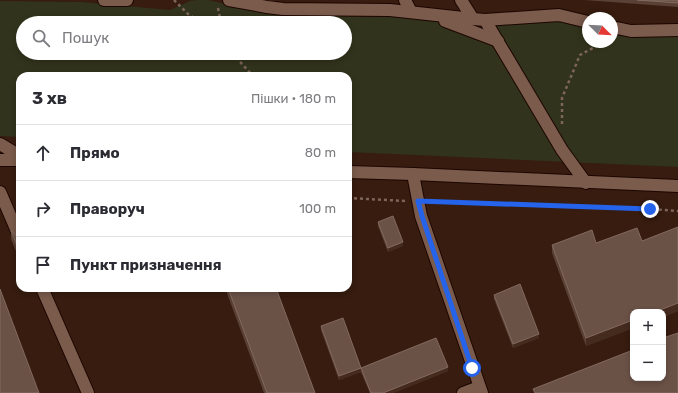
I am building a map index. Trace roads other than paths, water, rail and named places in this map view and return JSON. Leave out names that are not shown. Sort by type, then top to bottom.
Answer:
[{"type":"street","points":[[104,0],[127,0]]},
{"type":"street","points":[[229,0],[267,4],[314,5],[411,12],[485,20],[559,15],[582,21]]},
{"type":"street","points":[[405,0],[411,12]]},
{"type":"street","points":[[461,0],[473,19]]},
{"type":"street","points":[[428,14],[498,41]]},
{"type":"street","points":[[485,20],[562,150],[586,182]]},
{"type":"street","points":[[618,28],[631,31],[678,30]]},
{"type":"street","points":[[0,144],[16,154]]},
{"type":"street","points":[[0,160],[16,160]]},
{"type":"street","points":[[352,172],[678,186]]},
{"type":"street","points":[[414,174],[418,201],[424,223],[480,390],[464,393]]},
{"type":"street","points":[[0,192],[16,229]]},
{"type":"street","points":[[44,292],[88,393]]}]
